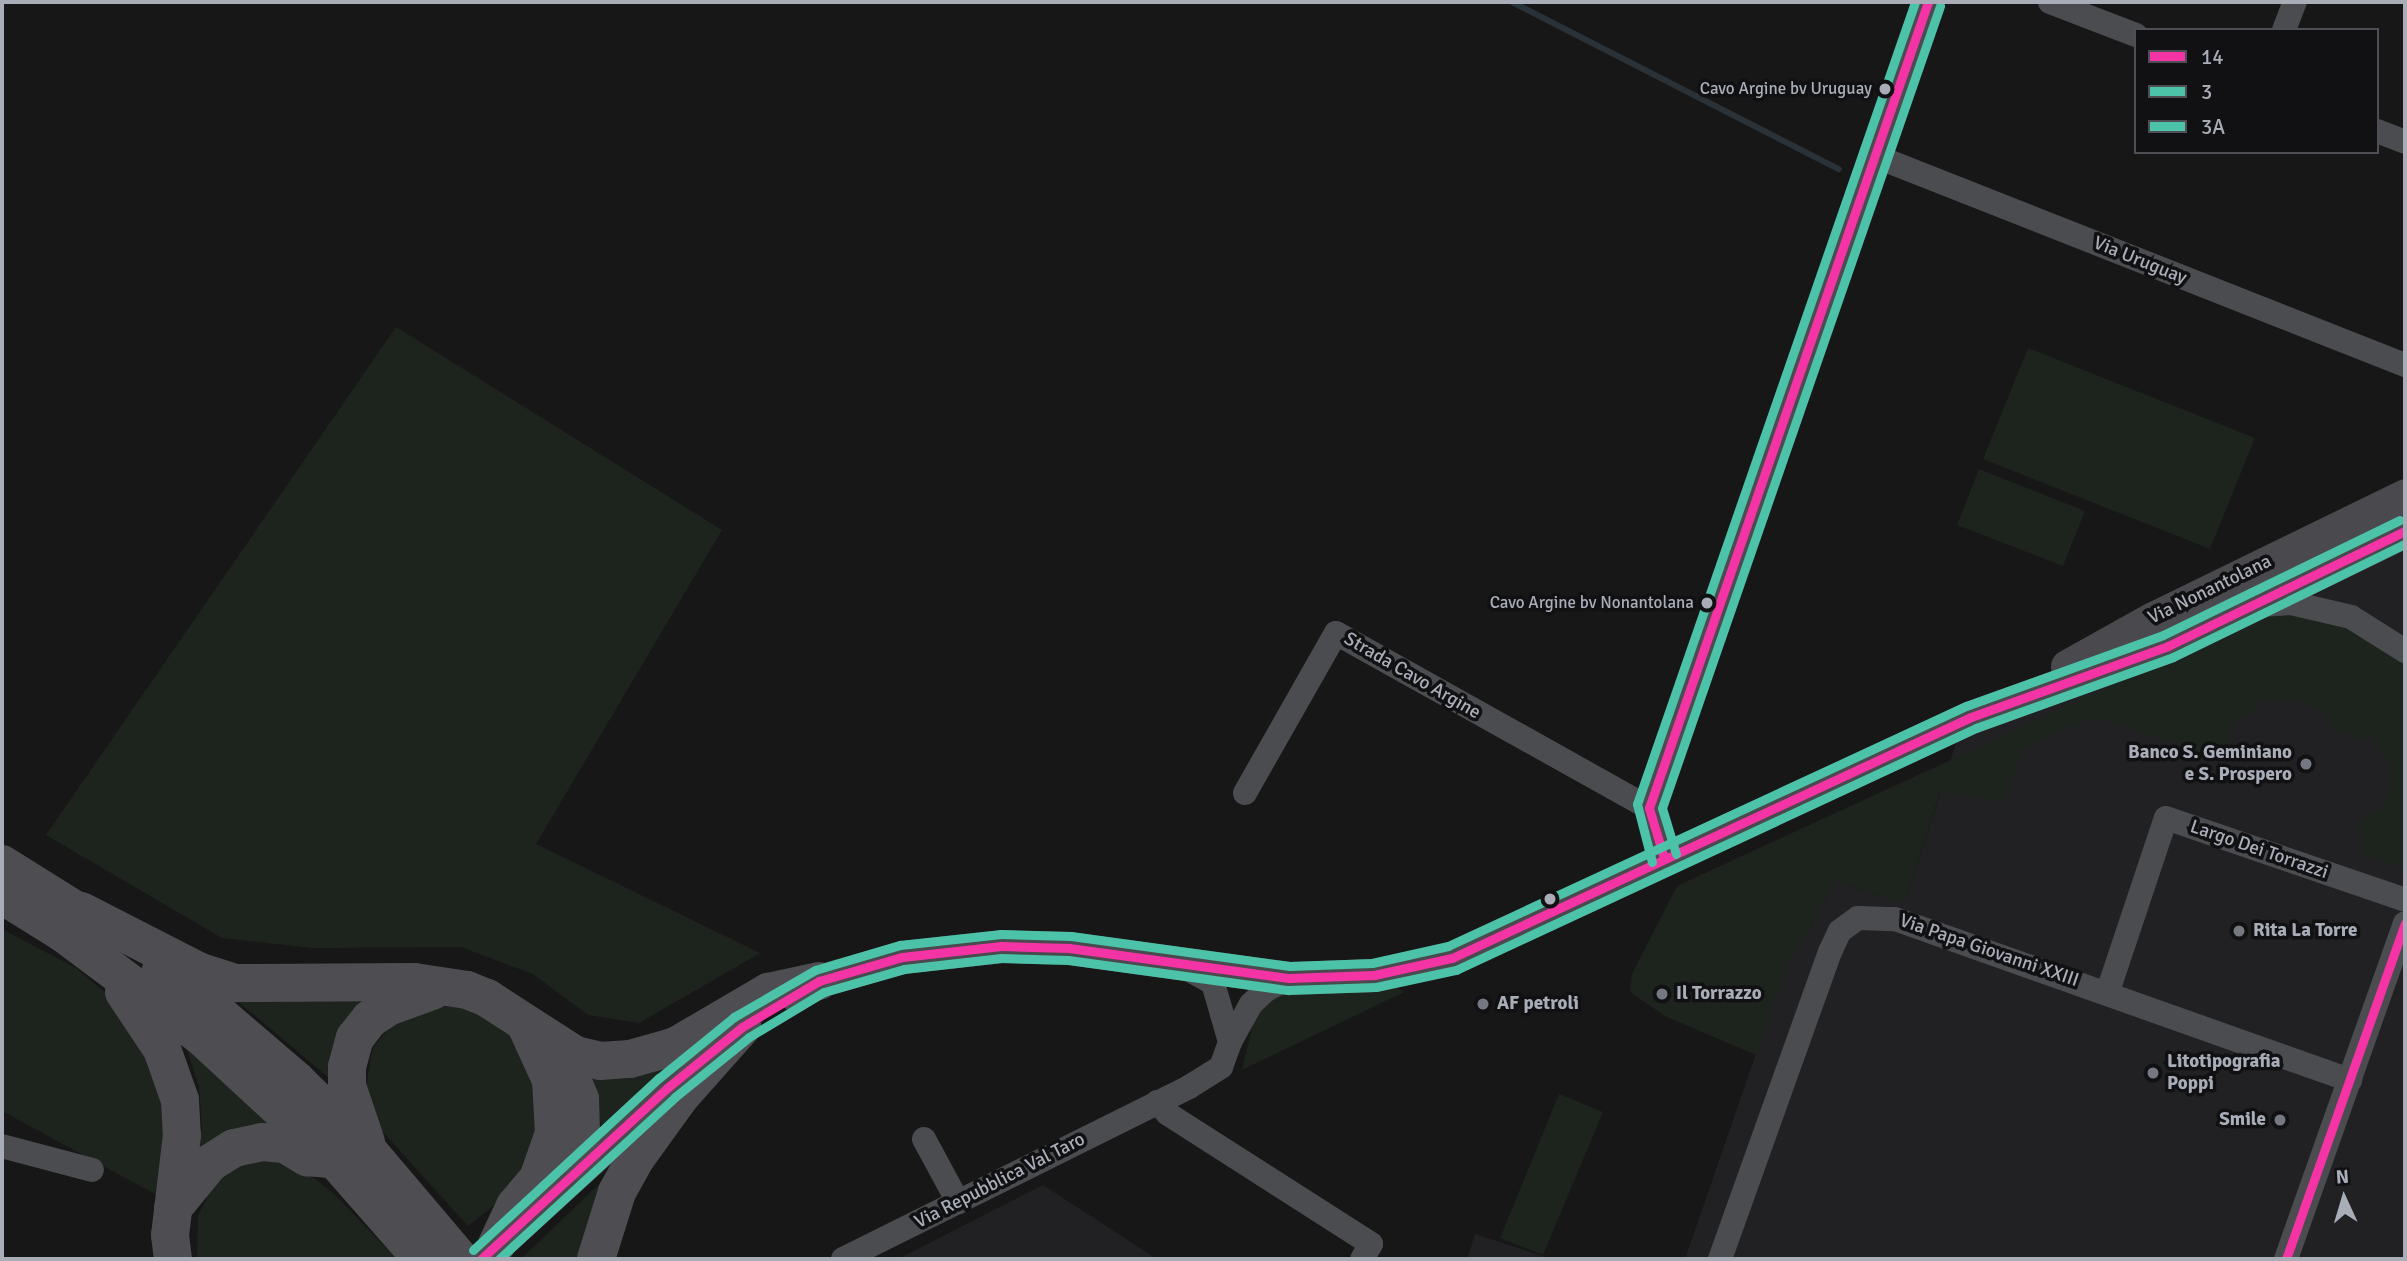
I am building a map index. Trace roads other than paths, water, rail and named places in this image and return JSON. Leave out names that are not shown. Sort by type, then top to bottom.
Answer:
[{"type":"highway","points":[[2,864],[81,911],[198,971],[236,983],[415,982],[444,988],[487,998],[539,1032],[587,1058],[630,1059],[677,1046],[768,992],[819,981]]},
{"type":"highway","points":[[2,895],[96,958],[202,1037],[353,1157],[422,1259]]},
{"type":"highway","points":[[81,911],[212,1008],[353,1157],[460,1259]]},
{"type":"highway","points":[[96,958],[139,1010],[172,1070],[182,1135],[173,1208],[173,1259]]},
{"type":"highway","points":[[353,1157],[346,1067],[355,1038],[370,1018],[388,1007],[444,988]]},
{"type":"highway","points":[[596,1259],[617,1192],[636,1158],[680,1097],[742,1027]]},
{"type":"highway","points":[[539,1032],[580,1099],[582,1163]]},
{"type":"highway","points":[[489,1252],[515,1206],[538,1179],[554,1133],[551,1080],[539,1032]]},
{"type":"highway","points":[[173,1208],[209,1163],[234,1148],[262,1142],[285,1144],[307,1157],[353,1157]]},
{"type":"main road","name":"Via Nonantolana","points":[[489,1252],[582,1163],[742,1027],[819,981],[902,957],[1001,946],[1069,948],[1289,978],[1374,975],[1451,958],[1982,713],[2153,618],[2405,495]]},
{"type":"main road","name":"Via Nonantolana","points":[[1982,713],[2168,646],[2405,531]]},
{"type":"street","points":[[1664,858],[1649,808],[1928,2]]},
{"type":"street","points":[[2050,2],[2112,13],[2134,33]]},
{"type":"street","points":[[2285,28],[2295,2]]},
{"type":"street","points":[[2379,132],[2405,142]]},
{"type":"street","name":"Via Uruguay","points":[[1875,156],[2405,365]]},
{"type":"street","points":[[2253,606],[2291,603],[2327,610],[2375,630],[2405,651]]},
{"type":"street","name":"Strada Cavo Argine","points":[[1245,793],[1336,633],[1649,808]]},
{"type":"street","name":"Largo Dei Torrazzi","points":[[2108,992],[2166,818],[2405,900]]},
{"type":"street","name":"Via Papa Giovanni XXIII","points":[[1720,1259],[1830,952],[1840,930],[1858,918],[1895,919],[2108,992],[2350,1080]]},
{"type":"street","points":[[2286,1259],[2405,923]]},
{"type":"street","points":[[1177,964],[1213,983],[1230,1042]]},
{"type":"street","name":"Via Repubblica Val Taro","points":[[843,1259],[1222,1067],[1230,1042],[1251,1004],[1266,990],[1289,978]]},
{"type":"street","points":[[1157,1102],[1168,1114],[1371,1244],[1362,1259]]},
{"type":"street","points":[[924,1139],[958,1202]]},
{"type":"street","points":[[2,1146],[92,1170]]},
{"type":"waterway","points":[[1512,2],[1839,169]]},
{"type":"place","name":"Cavo Argine bv Uruguay","points":[[1885,89]]},
{"type":"place","name":"Cavo Argine bv Nonantolana","points":[[1707,603]]},
{"type":"place","name":"Banco S. Geminiano e S. Prospero","points":[[2306,764]]},
{"type":"place","name":"Rita La Torre","points":[[2239,931]]},
{"type":"place","name":"Il Torrazzo","points":[[1662,994]]},
{"type":"place","name":"AF petroli","points":[[1483,1004]]},
{"type":"place","name":"Litotipografia Poppi","points":[[2153,1073]]},
{"type":"place","name":"Smile","points":[[2280,1120]]}]
